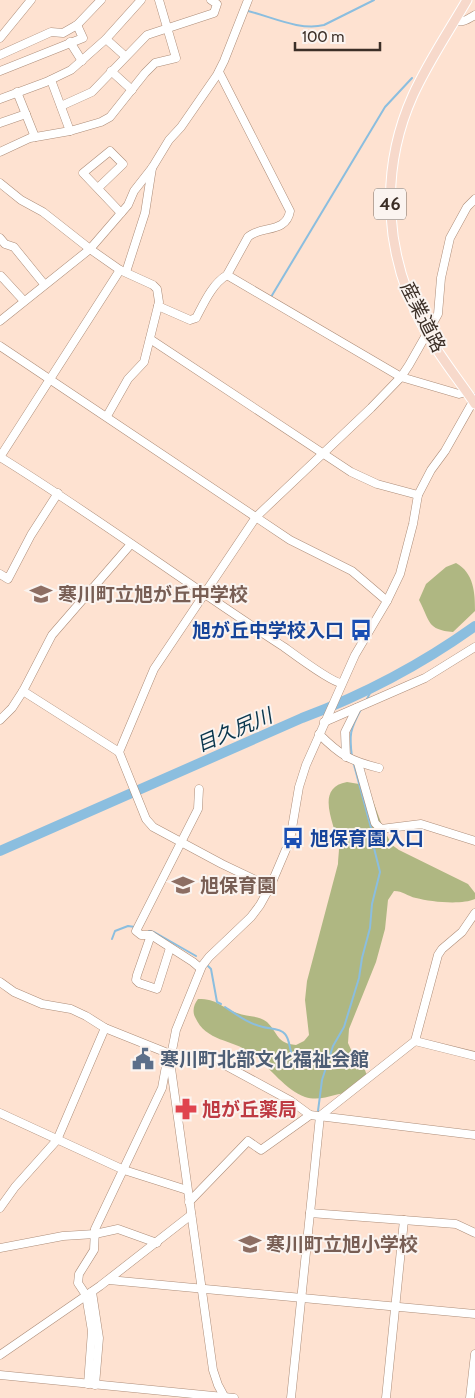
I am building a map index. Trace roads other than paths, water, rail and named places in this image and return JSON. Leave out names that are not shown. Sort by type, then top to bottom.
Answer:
[{"type":"main road","name":"産業道路","points":[[467,0],[410,101],[399,133],[391,177],[391,221],[396,257],[409,298],[426,334],[474,401]]},
{"type":"street","points":[[0,38],[31,0]]},
{"type":"street","points":[[0,55],[51,32],[62,33],[77,25],[101,0]]},
{"type":"street","points":[[1,97],[51,80],[71,70],[106,38],[141,0]]},
{"type":"street","points":[[0,152],[34,137],[101,122],[110,117],[155,63],[176,58],[159,0]]},
{"type":"street","points":[[61,106],[92,92],[147,35],[214,13],[217,4],[211,0]]},
{"type":"street","points":[[1,318],[90,248],[128,205],[134,191],[152,168],[169,140],[182,126],[218,72],[248,0]]},
{"type":"street","points":[[455,21],[460,23],[475,15]]},
{"type":"street","points":[[0,71],[83,38],[77,25]]},
{"type":"street","points":[[106,38],[126,56]]},
{"type":"street","points":[[70,42],[82,61]]},
{"type":"street","points":[[111,72],[132,90]]},
{"type":"street","points":[[158,306],[190,320],[196,318],[209,295],[222,278],[227,275],[248,237],[253,233],[279,227],[284,223],[290,211],[218,72]]},
{"type":"street","points":[[51,80],[70,130]]},
{"type":"street","points":[[16,92],[34,137]]},
{"type":"street","points":[[0,123],[26,114]]},
{"type":"street","points":[[98,188],[123,164],[110,151],[83,173],[121,213]]},
{"type":"street","points":[[152,168],[144,213],[123,271],[49,379],[0,457],[58,493],[340,686]]},
{"type":"street","points":[[0,183],[20,200],[42,212],[123,271],[153,285],[157,289],[160,302],[144,362],[128,379],[107,416]]},
{"type":"street","points":[[270,887],[153,828],[146,819],[119,752],[154,669],[256,517],[401,377],[438,314],[441,278],[450,238],[467,207],[475,199]]},
{"type":"street","points":[[467,207],[475,213]]},
{"type":"street","points":[[0,238],[6,244],[14,247],[44,284]]},
{"type":"street","points":[[227,275],[401,377],[459,394],[466,392]]},
{"type":"street","points":[[0,277],[24,301]]},
{"type":"street","points":[[150,339],[351,472],[376,484],[418,495]]},
{"type":"street","points":[[0,346],[300,546],[352,571],[387,601]]},
{"type":"street","points":[[91,1384],[99,1338],[89,1294],[79,1287],[78,1279],[94,1250],[95,1229],[162,1088],[176,1030],[200,968],[251,917],[270,887],[290,840],[299,786],[306,765],[355,655],[387,601],[400,574],[418,495],[474,401]]},
{"type":"street","points":[[0,574],[8,579],[31,535],[58,493]]},
{"type":"street","points":[[0,720],[12,708],[52,635],[131,544]]},
{"type":"street","points":[[325,721],[425,678],[475,646]]},
{"type":"street","points":[[22,691],[106,746],[119,752]]},
{"type":"street","points":[[346,757],[345,732],[358,708]]},
{"type":"street","points":[[319,734],[333,749],[346,757],[358,763],[379,768]]},
{"type":"street","points":[[358,763],[375,823],[381,829],[421,824],[475,841]]},
{"type":"street","points":[[199,789],[198,809],[136,931],[141,934],[151,935],[200,968]]},
{"type":"street","points":[[291,1398],[320,1116],[415,1041],[438,954],[462,932],[475,913]]},
{"type":"street","points":[[151,935],[137,975],[136,980],[139,983],[156,989],[170,948]]},
{"type":"street","points":[[0,982],[14,992],[42,1004],[71,1009],[105,1028],[170,1058],[210,1057],[283,1096],[310,1115],[475,1134]]},
{"type":"street","points":[[0,1208],[15,1187],[57,1140],[105,1028]]},
{"type":"street","points":[[415,1041],[475,1056]]},
{"type":"street","points":[[170,1058],[213,1370],[221,1397]]},
{"type":"street","points":[[0,1113],[124,1170],[187,1190]]},
{"type":"street","points":[[189,1202],[248,1141],[261,1150],[310,1115]]},
{"type":"street","points":[[310,1213],[456,1224],[475,1233]]},
{"type":"street","points":[[0,1355],[89,1294],[191,1215]]},
{"type":"street","points":[[386,1398],[404,1220]]},
{"type":"street","points":[[0,1248],[63,1236],[95,1234],[118,1228],[157,1243]]},
{"type":"street","points":[[108,1280],[475,1314]]},
{"type":"street","points":[[470,1398],[475,1354]]},
{"type":"street","points":[[0,1375],[190,1396],[234,1398]]},
{"type":"waterway","points":[[248,11],[296,25],[315,26],[324,25],[374,0]]},
{"type":"waterway","points":[[271,297],[385,107],[412,78]]},
{"type":"waterway","name":"目久尻川","points":[[0,851],[370,689],[413,666],[475,626]]},
{"type":"waterway","points":[[366,701],[373,687]]},
{"type":"waterway","points":[[352,757],[351,732],[361,709]]},
{"type":"waterway","points":[[318,1111],[322,1080],[333,1046],[344,1027],[359,978],[370,928],[372,904],[380,872],[371,836],[371,828],[353,761]]},
{"type":"waterway","points":[[112,939],[115,931],[128,926],[135,927]]},
{"type":"waterway","points":[[149,931],[196,956]]},
{"type":"waterway","points":[[208,966],[211,969],[217,1002],[221,1004]]},
{"type":"waterway","points":[[225,1007],[253,1024],[283,1032],[287,1037],[292,1055],[298,1061],[307,1063],[311,1058],[318,1057]]},
{"type":"place","name":"寒川町立旭が丘中学校","points":[[41,594]]},
{"type":"place","name":"旭が丘中学校入口","points":[[361,630]]},
{"type":"place","name":"旭保育園入口","points":[[293,838]]},
{"type":"place","name":"旭保育園","points":[[183,885]]},
{"type":"place","name":"寒川町北部文化福祉会館","points":[[143,1059]]},
{"type":"place","name":"旭が丘薬局","points":[[186,1109]]},
{"type":"place","name":"寒川町立旭小学校","points":[[250,1244]]}]
